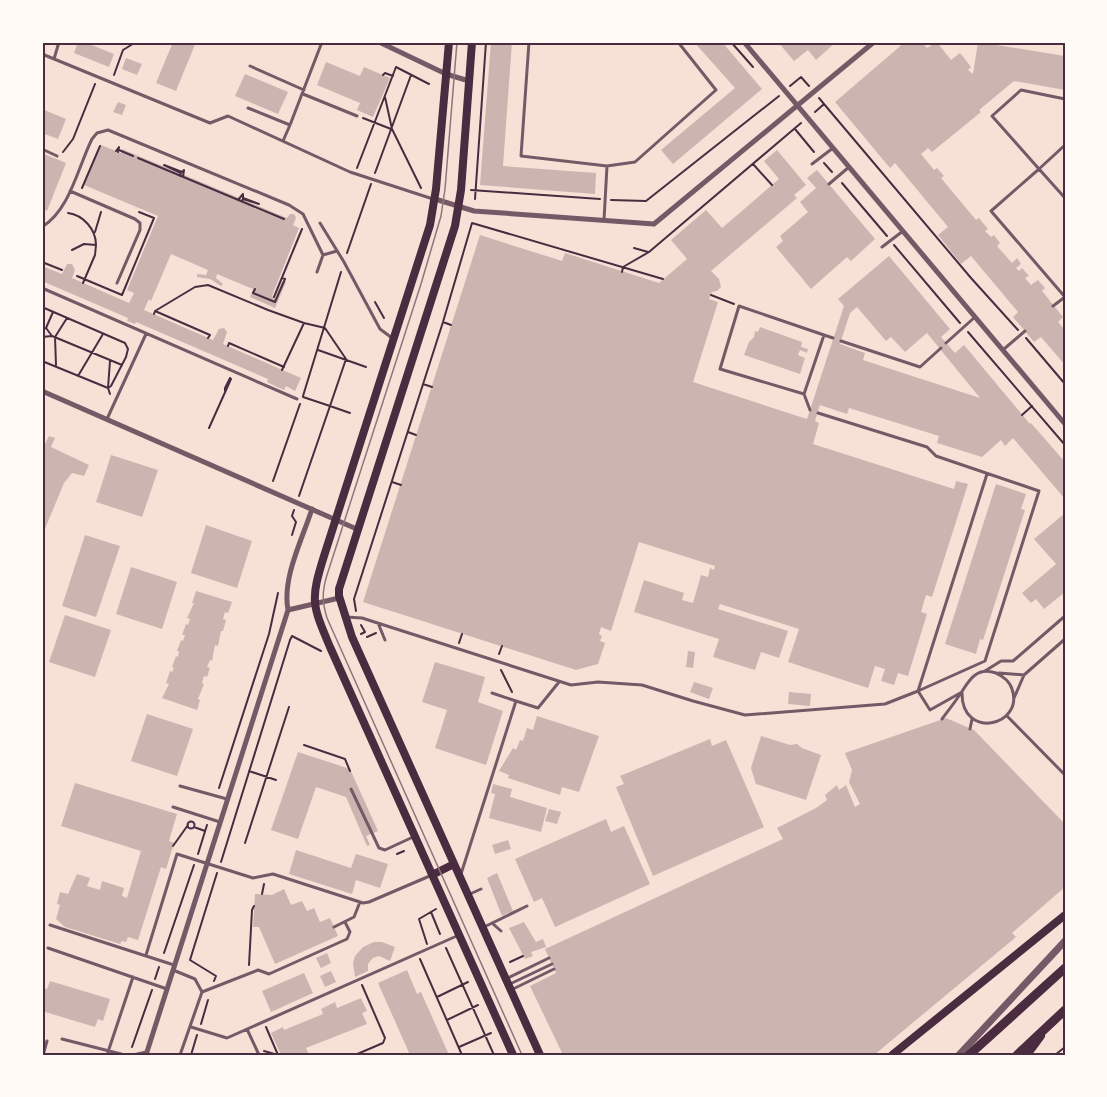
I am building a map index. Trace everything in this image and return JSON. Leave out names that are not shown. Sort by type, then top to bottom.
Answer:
[{"type":"main road","points":[[449,42],[435,199],[430,225],[315,585],[314,604],[324,632],[513,1055]]},
{"type":"main road","points":[[472,42],[459,207],[448,253],[339,590],[339,598],[344,617],[540,1055]]},
{"type":"main road","points":[[432,874],[454,864]]},
{"type":"main road","points":[[892,1055],[1065,915]]},
{"type":"main road","points":[[969,1055],[1065,968]]},
{"type":"main road","points":[[1017,1055],[1065,1010]]},
{"type":"main road","points":[[1027,1055],[1051,1023]]},
{"type":"street","points":[[379,42],[446,74],[469,81]]},
{"type":"street","points":[[744,42],[1065,424]]},
{"type":"street","points":[[435,199],[474,211],[654,224],[874,42]]},
{"type":"street","points":[[42,391],[359,530]]},
{"type":"street","points":[[146,1054],[288,610],[285,597],[312,509]]},
{"type":"street","points":[[288,610],[339,598]]},
{"type":"street","points":[[959,1055],[1065,941]]},
{"type":"lane","points":[[54,59],[59,42]]},
{"type":"lane","points":[[282,141],[322,42]]},
{"type":"lane","points":[[529,42],[521,156],[608,166],[635,162],[716,90],[678,42]]},
{"type":"lane","points":[[42,54],[210,123],[228,116],[372,180],[435,199]]},
{"type":"lane","points":[[250,66],[357,116]]},
{"type":"lane","points":[[1065,99],[1021,90],[992,116],[1065,198]]},
{"type":"lane","points":[[248,108],[290,125]]},
{"type":"lane","points":[[42,227],[64,203],[92,139],[101,132],[111,131],[299,210],[323,255],[317,272]]},
{"type":"lane","points":[[1053,306],[1065,297],[991,211],[1065,145]]},
{"type":"lane","points":[[813,164],[833,148]]},
{"type":"lane","points":[[42,149],[57,156]]},
{"type":"lane","points":[[604,221],[608,166]]},
{"type":"lane","points":[[829,184],[849,166]]},
{"type":"lane","points":[[69,191],[140,223],[140,230],[117,283]]},
{"type":"lane","points":[[320,223],[344,262],[380,330],[393,339]]},
{"type":"lane","points":[[882,248],[903,231]]},
{"type":"lane","points":[[323,255],[337,251]]},
{"type":"lane","points":[[42,288],[297,399]]},
{"type":"lane","points":[[804,394],[720,369],[739,306],[833,338]]},
{"type":"lane","points":[[946,343],[975,317]]},
{"type":"lane","points":[[1003,350],[1023,332]]},
{"type":"lane","points":[[107,419],[146,334]]},
{"type":"lane","points":[[810,410],[804,394],[824,335]]},
{"type":"lane","points":[[842,341],[920,367],[940,348]]},
{"type":"lane","points":[[344,617],[358,616],[571,685],[598,682],[642,685],[745,715],[885,704],[985,661],[1040,491],[936,456],[927,447],[818,413]]},
{"type":"lane","points":[[962,692],[930,710],[918,691],[987,473]]},
{"type":"lane","points":[[942,719],[962,692],[966,682],[1000,661],[1013,661],[1065,616]]},
{"type":"lane","points":[[378,623],[386,640]]},
{"type":"lane","points":[[962,692],[965,712],[972,719],[983,724],[996,722],[1007,716],[1024,675],[1065,639]]},
{"type":"lane","points":[[985,671],[1024,675]]},
{"type":"lane","points":[[996,672],[1012,687],[1014,698]]},
{"type":"lane","points":[[492,693],[538,708],[559,682]]},
{"type":"lane","points":[[460,877],[481,818],[516,701]]},
{"type":"lane","points":[[1007,716],[1065,775]]},
{"type":"lane","points":[[970,729],[972,719]]},
{"type":"lane","points":[[180,786],[227,799]]},
{"type":"lane","points":[[351,789],[379,848],[385,850],[415,836]]},
{"type":"lane","points":[[173,807],[220,822]]},
{"type":"lane","points":[[146,955],[177,854],[253,878],[273,874],[360,902],[369,902],[432,874]]},
{"type":"lane","points":[[468,895],[481,889]]},
{"type":"lane","points":[[334,927],[356,916],[360,902]]},
{"type":"lane","points":[[483,927],[527,906]]},
{"type":"lane","points":[[202,992],[258,970],[269,974],[347,939],[350,932],[345,922]]},
{"type":"lane","points":[[492,923],[501,931]]},
{"type":"lane","points":[[50,925],[162,960],[195,980],[202,992],[180,1055]]},
{"type":"lane","points":[[190,1027],[223,1038],[459,935]]},
{"type":"lane","points":[[48,948],[167,988]]},
{"type":"lane","points":[[508,985],[549,958]]},
{"type":"lane","points":[[508,985],[552,964]]},
{"type":"lane","points":[[508,985],[555,969]]},
{"type":"lane","points":[[108,1052],[133,977]]},
{"type":"lane","points":[[247,1029],[259,1055]]},
{"type":"lane","points":[[62,1040],[125,1055]]},
{"type":"lane","points":[[43,1055],[47,1041]]},
{"type":"lane","points":[[131,1055],[146,1054]]},
{"type":"path","points":[[111,82],[123,50],[136,42]]},
{"type":"path","points":[[475,199],[486,42]]},
{"type":"path","points":[[355,173],[396,67],[429,84]]},
{"type":"path","points":[[383,75],[385,73],[393,76]]},
{"type":"path","points":[[273,481],[303,397],[344,262],[411,75]]},
{"type":"path","points":[[57,156],[73,139],[98,76]]},
{"type":"path","points":[[475,190],[646,201],[778,96]]},
{"type":"path","points":[[385,97],[392,129],[421,189]]},
{"type":"path","points":[[824,104],[971,278],[1023,332],[1065,384]]},
{"type":"path","points":[[357,116],[392,129]]},
{"type":"path","points":[[622,272],[623,267],[649,252],[795,129],[1065,445]]},
{"type":"path","points":[[775,145],[779,149]]},
{"type":"path","points":[[82,188],[100,146]]},
{"type":"path","points":[[118,151],[133,156]]},
{"type":"path","points":[[140,154],[138,159],[284,219]]},
{"type":"path","points":[[753,164],[772,185]]},
{"type":"path","points":[[164,165],[184,171],[182,176],[181,173],[164,165]]},
{"type":"path","points":[[72,184],[91,191]]},
{"type":"path","points":[[243,194],[243,198],[259,204],[243,199],[240,201],[243,194]]},
{"type":"path","points":[[77,276],[122,295],[150,233],[154,218],[135,210]]},
{"type":"path","points":[[57,212],[73,213],[95,234]]},
{"type":"path","points":[[83,283],[95,255],[95,234],[100,212]]},
{"type":"path","points":[[274,297],[287,261],[306,221]]},
{"type":"path","points":[[356,607],[354,599],[443,322],[472,222],[663,279]]},
{"type":"path","points":[[685,222],[688,226]]},
{"type":"path","points":[[72,250],[84,244],[96,245]]},
{"type":"path","points":[[634,248],[649,252]]},
{"type":"path","points":[[42,262],[62,270]]},
{"type":"path","points":[[255,290],[254,293],[275,302],[285,279],[282,278]]},
{"type":"path","points":[[208,338],[210,335],[155,313],[195,287],[208,285],[268,310],[325,328],[346,359]]},
{"type":"path","points":[[711,295],[739,306]]},
{"type":"path","points":[[268,310],[270,305]]},
{"type":"path","points":[[42,307],[128,346],[122,365],[110,387]]},
{"type":"path","points":[[46,328],[53,312]]},
{"type":"path","points":[[42,338],[53,336],[68,318]]},
{"type":"path","points":[[443,322],[451,325]]},
{"type":"path","points":[[228,346],[229,343],[283,368],[304,323]]},
{"type":"path","points":[[42,329],[46,328]]},
{"type":"path","points":[[46,328],[53,336],[122,365]]},
{"type":"path","points":[[78,376],[103,333]]},
{"type":"path","points":[[53,336],[56,366]]},
{"type":"path","points":[[318,350],[366,367]]},
{"type":"path","points":[[290,544],[297,522],[292,516],[346,359]]},
{"type":"path","points":[[110,360],[110,387]]},
{"type":"path","points":[[42,361],[110,387]]},
{"type":"path","points":[[209,428],[234,372]]},
{"type":"path","points":[[225,391],[229,379]]},
{"type":"path","points":[[423,384],[432,387]]},
{"type":"path","points":[[303,397],[350,413]]},
{"type":"path","points":[[1022,415],[1032,406]]},
{"type":"path","points":[[408,432],[416,435]]},
{"type":"path","points":[[392,482],[400,485]]},
{"type":"path","points":[[217,796],[269,634],[279,585]]},
{"type":"path","points":[[459,642],[462,634]]},
{"type":"path","points":[[190,960],[290,640],[292,636],[320,651]]},
{"type":"path","points":[[499,655],[502,646]]},
{"type":"path","points":[[245,843],[290,710]]},
{"type":"path","points":[[304,745],[345,759],[350,771]]},
{"type":"path","points":[[249,771],[276,780]]},
{"type":"path","points":[[131,1055],[209,819]]},
{"type":"path","points":[[173,846],[190,821],[195,824],[193,827]]},
{"type":"path","points":[[188,825],[205,831]]},
{"type":"path","points":[[262,894],[263,884]]},
{"type":"path","points":[[249,974],[254,906]]},
{"type":"path","points":[[428,949],[419,920],[421,916],[436,909]]},
{"type":"path","points":[[431,912],[494,1055]]},
{"type":"path","points":[[418,954],[462,1055]]},
{"type":"path","points":[[510,962],[523,956]]},
{"type":"path","points":[[355,1055],[383,1043],[385,1038],[359,980]]},
{"type":"path","points":[[437,997],[468,982]]},
{"type":"path","points":[[447,1020],[478,1005]]},
{"type":"path","points":[[264,1022],[278,1055]]},
{"type":"path","points":[[459,1047],[491,1033]]},
{"type":"path","points":[[1055,1055],[1065,1047]]},
{"type":"path","points":[[256,1048],[278,1055]]},
{"type":"building","points":[[78,42],[84,42],[114,54],[109,67],[74,53]]},
{"type":"building","points":[[173,42],[196,42],[176,91],[156,83]]},
{"type":"building","points":[[491,42],[512,42],[503,166],[596,173],[595,194],[480,185]]},
{"type":"building","points":[[694,42],[722,42],[762,89],[673,164],[661,150],[735,88]]},
{"type":"building","points":[[778,42],[805,42],[807,44],[809,42],[836,42],[816,60],[808,50],[794,61]]},
{"type":"building","points":[[905,42],[922,42],[927,48],[937,42],[951,60],[960,53],[971,67],[968,70],[973,74],[978,42],[1065,56],[1065,90],[1014,81],[979,110],[981,112],[932,152],[928,148],[921,154],[934,170],[937,168],[944,176],[941,178],[976,220],[979,218],[988,229],[985,231],[991,237],[994,235],[1000,243],[997,246],[1012,263],[1017,258],[1021,264],[1016,268],[1019,271],[1022,268],[1029,276],[1025,278],[1031,285],[1038,280],[1045,288],[1042,291],[1063,317],[1058,322],[1065,330],[1065,365],[1041,337],[1034,342],[1013,317],[1018,312],[971,256],[961,264],[938,235],[948,227],[895,163],[890,168],[835,102]]},
{"type":"building","points":[[126,58],[142,64],[137,75],[122,69]]},
{"type":"building","points":[[326,62],[360,76],[364,67],[390,78],[373,117],[357,110],[360,103],[317,85]]},
{"type":"building","points":[[245,74],[288,92],[278,114],[235,96]]},
{"type":"building","points":[[118,102],[126,105],[122,115],[113,112]]},
{"type":"building","points":[[42,109],[66,119],[58,139],[42,133]]},
{"type":"building","points":[[101,145],[121,153],[122,149],[287,218],[290,214],[294,214],[296,218],[293,225],[299,228],[272,296],[275,298],[282,281],[286,282],[275,308],[250,297],[253,289],[217,274],[216,278],[223,284],[221,286],[210,279],[197,277],[197,274],[206,275],[208,270],[171,254],[151,301],[149,299],[144,310],[213,340],[219,329],[224,328],[227,332],[223,344],[301,378],[295,391],[286,386],[284,390],[267,382],[268,379],[136,322],[135,324],[127,321],[128,318],[42,281],[42,266],[62,274],[67,264],[72,264],[75,270],[72,278],[129,303],[134,293],[127,290],[158,216],[84,185]]},
{"type":"building","points":[[777,150],[806,185],[794,195],[797,198],[711,271],[719,279],[721,287],[712,292],[709,299],[718,302],[693,382],[807,419],[844,306],[838,299],[889,256],[950,329],[941,337],[955,353],[964,345],[1065,462],[1065,499],[1013,438],[1005,446],[1001,440],[982,457],[937,443],[939,436],[849,408],[847,414],[820,405],[815,421],[819,423],[813,444],[954,489],[956,481],[968,484],[932,597],[926,595],[921,612],[927,614],[908,676],[898,673],[894,685],[881,681],[885,669],[875,666],[868,688],[788,662],[799,629],[720,604],[718,609],[788,631],[779,658],[761,652],[755,670],[713,657],[719,639],[634,612],[644,580],[684,593],[682,600],[693,603],[701,575],[708,577],[710,568],[714,570],[715,566],[639,542],[611,631],[601,627],[600,641],[605,643],[598,664],[576,670],[363,602],[480,235],[562,261],[565,253],[659,283],[687,259],[671,240],[706,210],[722,228],[779,179],[764,161]],"holes":[[[857,307],[886,341],[891,337],[905,352],[927,333],[980,398],[863,360],[865,353],[840,344],[850,313]]]},
{"type":"building","points":[[42,153],[66,163],[47,211],[42,208]]},
{"type":"building","points":[[817,170],[875,239],[851,261],[847,257],[811,289],[776,247],[783,241],[780,236],[808,212],[800,202],[816,188],[807,178]]},
{"type":"building","points":[[760,327],[802,342],[801,347],[808,349],[807,353],[800,350],[798,355],[805,358],[800,374],[744,355],[755,331],[758,332]]},
{"type":"building","points":[[49,436],[55,438],[51,447],[89,465],[84,476],[72,473],[64,483],[42,536],[42,481],[45,475],[42,474],[42,443],[45,444]]},
{"type":"building","points":[[111,455],[158,470],[142,517],[96,502]]},
{"type":"building","points":[[996,484],[1026,494],[1021,509],[1025,510],[983,640],[980,639],[976,654],[945,644]]},
{"type":"building","points":[[1065,513],[1065,592],[1044,609],[1036,599],[1031,603],[1022,593],[1056,564],[1034,539]]},
{"type":"building","points":[[206,525],[252,541],[237,588],[191,573]]},
{"type":"building","points":[[85,535],[120,546],[96,617],[62,606]]},
{"type":"building","points":[[131,567],[177,582],[162,629],[116,614]]},
{"type":"building","points":[[196,591],[232,602],[228,613],[225,612],[223,619],[226,620],[223,631],[221,631],[218,646],[215,645],[212,661],[210,660],[207,667],[210,668],[207,677],[204,676],[197,710],[162,698],[169,684],[166,683],[170,671],[172,672],[174,668],[172,667],[176,656],[178,657],[179,651],[177,651],[181,640],[183,641],[185,635],[182,635],[190,619],[187,618],[194,603],[192,603]]},
{"type":"building","points":[[65,615],[111,630],[95,677],[49,662]]},
{"type":"building","points":[[688,651],[695,652],[693,668],[686,667]]},
{"type":"building","points":[[435,662],[485,677],[478,702],[503,711],[486,765],[435,748],[447,710],[422,702]]},
{"type":"building","points":[[694,682],[713,688],[709,699],[690,692]]},
{"type":"building","points":[[789,692],[811,694],[810,706],[788,704]]},
{"type":"building","points":[[147,714],[193,729],[177,776],[131,761]]},
{"type":"building","points":[[537,716],[599,736],[579,792],[562,787],[560,795],[508,778],[509,775],[499,771],[513,748],[516,750],[520,740],[523,741],[527,728],[533,730]]},
{"type":"building","points":[[946,718],[974,730],[1065,824],[1065,887],[1012,933],[1016,937],[874,1055],[563,1055],[530,986],[556,973],[545,949],[783,839],[777,828],[816,808],[827,800],[825,795],[837,785],[839,790],[846,785],[855,807],[860,804],[849,782],[852,770],[845,753]]},
{"type":"building","points":[[761,736],[790,745],[797,744],[821,755],[806,800],[756,784],[751,768]]},
{"type":"building","points":[[710,739],[712,746],[726,740],[764,827],[653,876],[616,787],[624,784],[620,776]]},
{"type":"building","points":[[298,752],[350,769],[378,831],[366,836],[370,845],[367,846],[346,797],[316,787],[298,839],[271,830]]},
{"type":"building","points":[[75,783],[177,814],[169,841],[174,843],[166,869],[161,867],[138,940],[128,937],[126,942],[122,941],[120,944],[65,927],[56,919],[60,905],[57,904],[60,892],[68,894],[77,874],[90,878],[87,886],[100,890],[102,881],[124,888],[122,896],[127,898],[141,851],[61,826]]},
{"type":"building","points":[[493,784],[512,789],[510,797],[547,808],[541,832],[489,818],[495,794],[491,793]]},
{"type":"building","points":[[549,809],[561,812],[557,824],[545,821]]},
{"type":"building","points":[[606,819],[611,832],[624,826],[650,884],[555,927],[542,898],[534,902],[515,859]]},
{"type":"building","points":[[508,840],[511,849],[495,854],[492,845]]},
{"type":"building","points":[[296,850],[351,868],[356,854],[388,864],[380,888],[356,880],[352,894],[289,874]]},
{"type":"building","points":[[497,873],[513,911],[502,916],[487,878]]},
{"type":"building","points":[[284,889],[291,905],[302,901],[307,911],[314,908],[320,922],[330,918],[338,936],[275,964],[259,927],[253,927],[255,894],[272,895]]},
{"type":"building","points":[[524,922],[536,942],[543,939],[546,947],[531,952],[533,956],[525,959],[509,928]]},
{"type":"building","points":[[374,942],[382,942],[395,947],[390,961],[379,956],[373,958],[368,964],[368,971],[355,977],[353,963],[355,956],[363,947]]},
{"type":"building","points":[[327,953],[331,963],[321,968],[316,958]]},
{"type":"building","points":[[407,970],[417,994],[421,992],[449,1055],[410,1055],[378,983]]},
{"type":"building","points":[[331,971],[336,982],[325,987],[320,976]]},
{"type":"building","points":[[304,973],[313,993],[271,1012],[262,991]]},
{"type":"building","points":[[50,981],[110,999],[103,1021],[98,1019],[95,1027],[42,1011],[42,991],[43,988],[47,989]]},
{"type":"building","points":[[361,998],[367,1011],[362,1013],[367,1024],[306,1048],[309,1055],[281,1055],[271,1033],[323,1014],[321,1009],[335,1002],[337,1008]]},
{"type":"tram line","points":[[457,42],[441,216],[327,575],[323,602],[327,618],[522,1055]]}]
